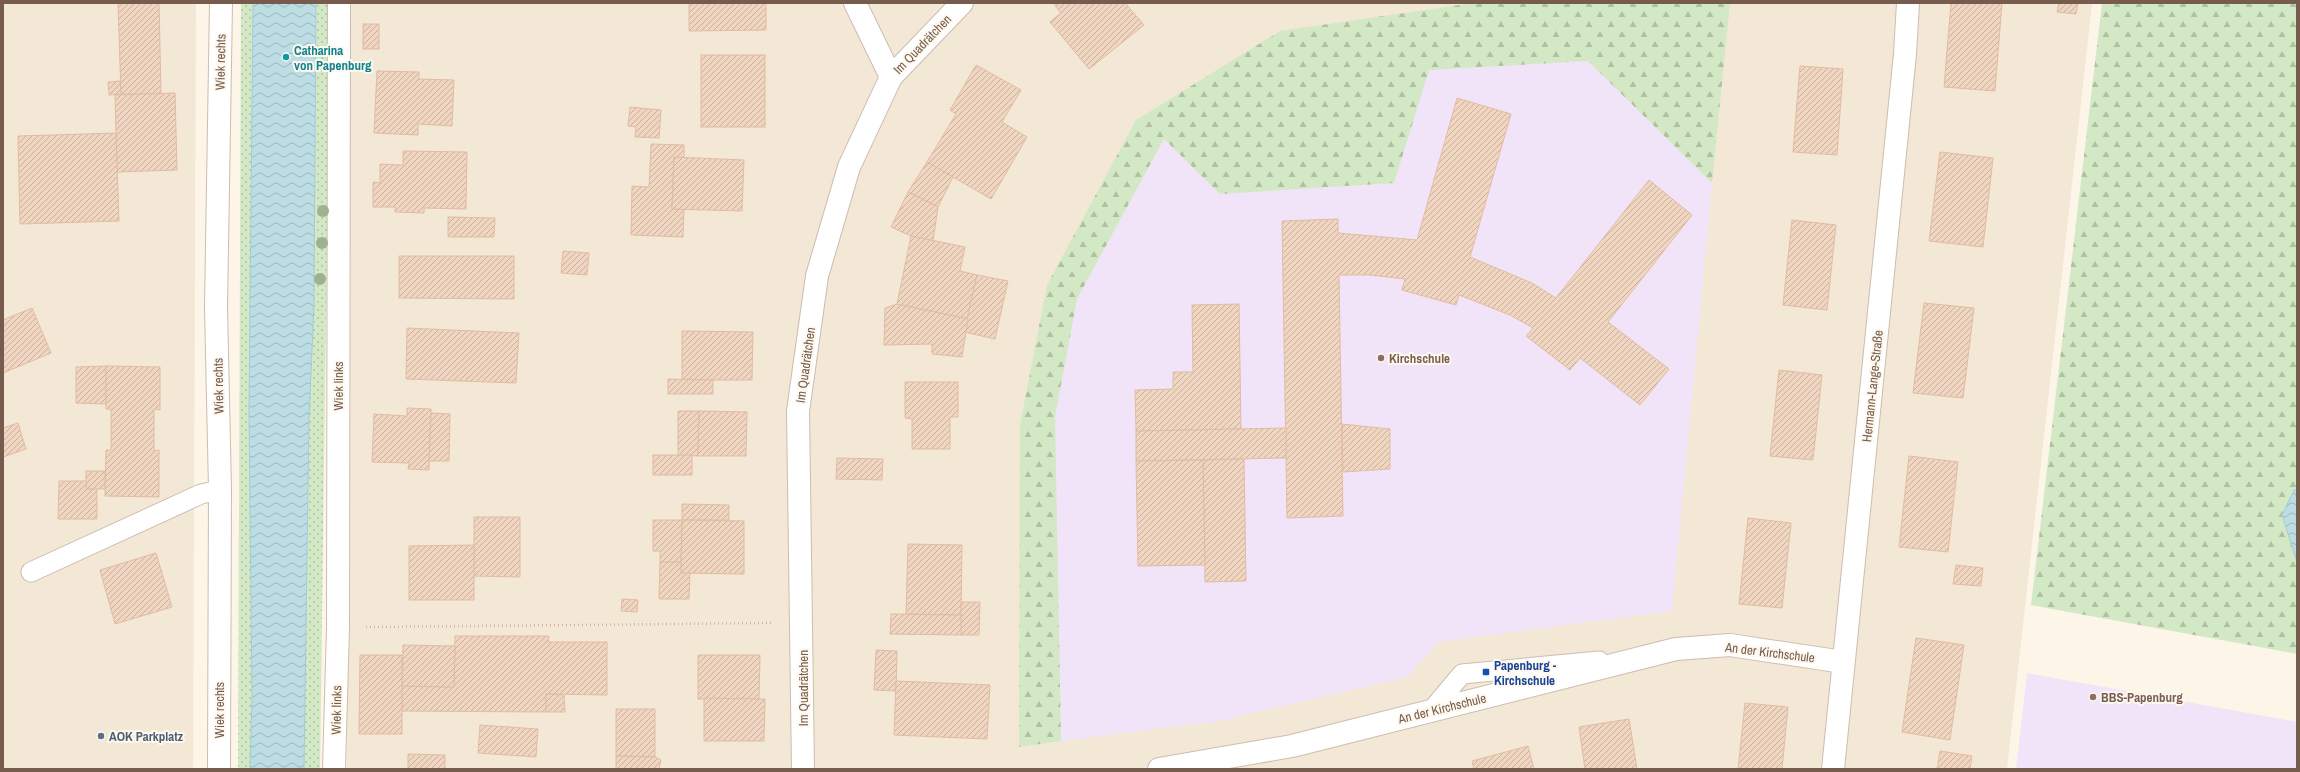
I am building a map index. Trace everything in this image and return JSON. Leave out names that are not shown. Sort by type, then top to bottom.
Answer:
[{"type":"street","name":"Wiek rechts","points":[[219,769],[220,490],[216,307],[221,3]]},
{"type":"street","name":"Wiek links","points":[[334,769],[338,627],[339,3]]},
{"type":"street","points":[[855,3],[891,77]]},
{"type":"street","name":"Im Quadrätchen","points":[[803,769],[798,411],[817,276],[848,167],[891,77],[962,3]]},
{"type":"street","name":"Hermann-Lange-Straße","points":[[1833,769],[1905,54],[1908,3]]},
{"type":"street","name":"An der Kirchschule","points":[[1159,769],[1292,746],[1676,649],[1730,646],[1843,662]]},
{"type":"lane","points":[[31,572],[201,494],[220,490]]},
{"type":"path","points":[[338,627],[802,622]]},
{"type":"shaded area","points":[[3,3],[196,3],[193,769],[3,769]]},
{"type":"shaded area","points":[[350,3],[2092,3],[2007,769],[347,769]]},
{"type":"shaded area","name":"Kirchschule","points":[[1588,61],[1712,183],[1672,611],[1438,642],[1408,677],[1220,721],[1061,741],[1055,417],[1077,299],[1164,138],[1220,194],[1394,183],[1428,70]]},
{"type":"shaded area","name":"BBS-Papenburg","points":[[2027,673],[2297,722],[2297,769],[2016,769]]},
{"type":"green space","points":[[241,3],[330,3],[320,769],[238,769]]},
{"type":"green space","points":[[1473,3],[1730,3],[1712,183],[1588,61],[1429,70],[1394,183],[1220,194],[1164,139],[1077,299],[1055,417],[1061,741],[1019,747],[1020,425],[1047,285],[1136,120],[1280,31]]},
{"type":"green space","points":[[2102,3],[2297,3],[2297,489],[2294,490],[2282,515],[2297,562],[2297,654],[2031,605]]},
{"type":"water","points":[[253,3],[316,3],[314,304],[309,418],[304,769],[250,769],[252,696],[249,410]]},
{"type":"water","points":[[2297,489],[2297,562],[2282,515],[2294,490]]},
{"type":"building","points":[[118,3],[159,3],[161,94],[121,94]]},
{"type":"building","points":[[689,3],[766,3],[766,30],[689,31]]},
{"type":"building","points":[[1053,3],[1125,3],[1144,25],[1089,69],[1050,22],[1061,13]]},
{"type":"building","points":[[1951,3],[2002,3],[1995,91],[1944,87]]},
{"type":"building","points":[[2059,3],[2078,3],[2076,14],[2057,12]]},
{"type":"building","points":[[363,24],[379,24],[379,49],[363,49]]},
{"type":"building","points":[[701,55],[765,55],[765,127],[701,127]]},
{"type":"building","points":[[976,65],[1021,90],[1002,122],[1027,137],[991,199],[927,162],[956,114],[950,110]]},
{"type":"building","points":[[1800,66],[1843,69],[1837,155],[1793,152]]},
{"type":"building","points":[[377,71],[419,72],[419,79],[454,80],[452,126],[418,124],[418,135],[374,133]]},
{"type":"building","points":[[120,81],[121,94],[109,95],[108,82]]},
{"type":"building","points":[[175,93],[177,170],[117,172],[115,95]]},
{"type":"building","points":[[1457,98],[1511,114],[1470,257],[1532,283],[1556,298],[1649,180],[1692,215],[1608,322],[1669,369],[1640,405],[1580,358],[1570,370],[1526,336],[1533,328],[1510,315],[1459,295],[1456,305],[1402,290],[1405,279],[1370,275],[1339,275],[1343,516],[1287,518],[1282,221],[1338,219],[1338,233],[1417,240]]},
{"type":"building","points":[[630,107],[661,110],[659,138],[635,137],[636,127],[628,126]]},
{"type":"building","points":[[116,133],[119,221],[20,224],[18,136]]},
{"type":"building","points":[[651,144],[684,145],[684,158],[674,157],[672,209],[684,209],[683,237],[631,235],[632,186],[649,187]]},
{"type":"building","points":[[403,151],[467,152],[466,209],[424,208],[424,213],[395,212],[395,207],[373,207],[373,182],[380,183],[380,164],[403,165]]},
{"type":"building","points":[[1940,152],[1993,158],[1983,247],[1929,241]]},
{"type":"building","points":[[674,157],[744,160],[742,211],[672,209]]},
{"type":"building","points":[[927,162],[953,177],[938,207],[908,192]]},
{"type":"building","points":[[908,192],[938,207],[933,241],[911,236],[891,227]]},
{"type":"building","points":[[448,217],[495,218],[494,237],[448,237]]},
{"type":"building","points":[[1792,220],[1836,225],[1827,310],[1783,305]]},
{"type":"building","points":[[911,236],[965,247],[960,271],[977,275],[968,319],[897,304]]},
{"type":"building","points":[[563,251],[589,253],[587,275],[561,273]]},
{"type":"building","points":[[399,256],[514,256],[514,299],[399,298]]},
{"type":"building","points":[[977,275],[1008,281],[995,339],[964,332]]},
{"type":"building","points":[[1924,303],[1974,308],[1963,398],[1913,393]]},
{"type":"building","points":[[897,304],[968,319],[962,357],[932,354],[932,344],[884,345],[885,308]]},
{"type":"building","points":[[1239,304],[1241,429],[1136,431],[1135,390],[1173,389],[1173,372],[1193,372],[1192,305]]},
{"type":"building","points":[[32,308],[51,353],[3,373],[3,320]]},
{"type":"building","points":[[407,328],[519,333],[516,383],[406,379]]},
{"type":"building","points":[[682,331],[753,332],[752,380],[682,380]]},
{"type":"building","points":[[106,366],[106,404],[76,403],[76,367]]},
{"type":"building","points":[[106,366],[160,367],[160,410],[154,409],[154,451],[159,450],[159,497],[105,496],[106,450],[111,450],[111,409],[106,409]]},
{"type":"building","points":[[1779,370],[1822,375],[1813,460],[1770,456]]},
{"type":"building","points":[[668,379],[713,380],[713,394],[668,394]]},
{"type":"building","points":[[905,382],[958,382],[958,417],[950,417],[950,449],[912,449],[912,419],[905,418]]},
{"type":"building","points":[[407,408],[431,409],[429,470],[408,469],[409,463],[372,462],[374,414],[407,416]]},
{"type":"building","points":[[678,411],[699,411],[698,456],[678,455]]},
{"type":"building","points":[[699,411],[747,412],[746,456],[698,456]]},
{"type":"building","points":[[431,413],[450,414],[449,461],[429,461]]},
{"type":"building","points":[[18,423],[26,449],[3,457],[3,428]]},
{"type":"building","points":[[1342,424],[1390,429],[1390,469],[1343,472]]},
{"type":"building","points":[[1286,428],[1286,458],[1136,461],[1136,431]]},
{"type":"building","points":[[653,455],[692,455],[692,475],[653,475]]},
{"type":"building","points":[[1909,456],[1958,462],[1948,552],[1899,547]]},
{"type":"building","points":[[837,458],[883,459],[882,480],[836,479]]},
{"type":"building","points":[[1244,459],[1246,581],[1205,582],[1203,460]]},
{"type":"building","points":[[1203,460],[1205,565],[1138,566],[1136,461]]},
{"type":"building","points":[[86,471],[105,471],[105,489],[86,489]]},
{"type":"building","points":[[59,481],[86,481],[86,489],[97,489],[97,519],[58,519]]},
{"type":"building","points":[[682,504],[729,505],[729,520],[682,520]]},
{"type":"building","points":[[474,517],[520,517],[520,577],[474,576]]},
{"type":"building","points":[[1748,518],[1791,523],[1782,608],[1739,604]]},
{"type":"building","points":[[653,520],[682,520],[681,562],[660,562],[660,551],[653,551]]},
{"type":"building","points":[[682,520],[744,521],[744,574],[681,573]]},
{"type":"building","points":[[908,544],[962,545],[961,615],[906,614]]},
{"type":"building","points":[[474,545],[474,600],[409,600],[409,546]]},
{"type":"building","points":[[156,553],[172,607],[115,624],[100,570]]},
{"type":"building","points":[[660,562],[681,562],[681,573],[690,573],[689,599],[659,599]]},
{"type":"building","points":[[1956,565],[1983,568],[1981,586],[1953,584]]},
{"type":"building","points":[[622,599],[638,600],[637,612],[621,611]]},
{"type":"building","points":[[961,602],[980,602],[979,635],[961,635]]},
{"type":"building","points":[[891,614],[961,615],[961,635],[890,634]]},
{"type":"building","points":[[455,636],[549,636],[548,642],[607,642],[607,695],[546,694],[546,712],[402,711],[402,686],[454,687]]},
{"type":"building","points":[[1916,638],[1964,645],[1950,740],[1902,732]]},
{"type":"building","points":[[403,645],[455,646],[454,687],[402,686]]},
{"type":"building","points":[[876,650],[897,651],[896,691],[874,690]]},
{"type":"building","points":[[360,655],[402,655],[402,734],[359,734]]},
{"type":"building","points":[[698,655],[760,655],[759,699],[698,699]]},
{"type":"building","points":[[896,681],[990,685],[987,739],[894,735]]},
{"type":"building","points":[[546,694],[564,695],[565,712],[546,712]]},
{"type":"building","points":[[704,698],[765,699],[764,741],[704,741]]},
{"type":"building","points":[[1745,703],[1788,707],[1782,769],[1738,769]]},
{"type":"building","points":[[616,709],[655,709],[655,757],[616,756]]},
{"type":"building","points":[[1629,719],[1637,769],[1585,769],[1579,727]]},
{"type":"building","points":[[480,725],[538,729],[536,757],[478,753]]},
{"type":"building","points":[[1528,746],[1534,769],[1474,769],[1472,761]]},
{"type":"building","points":[[1940,751],[1972,756],[1970,769],[1937,769]]},
{"type":"building","points":[[408,754],[445,755],[445,769],[408,769]]},
{"type":"building","points":[[616,756],[655,757],[661,760],[659,769],[616,769]]},
{"type":"place","name":"Catharina von Papenburg","points":[[286,57]]},
{"type":"place","name":"Kirchschule","points":[[1381,358]]},
{"type":"place","name":"Papenburg - Kirchschule","points":[[1486,672]]},
{"type":"place","name":"BBS-Papenburg","points":[[2093,697]]},
{"type":"place","name":"AOK Parkplatz","points":[[101,736]]}]
